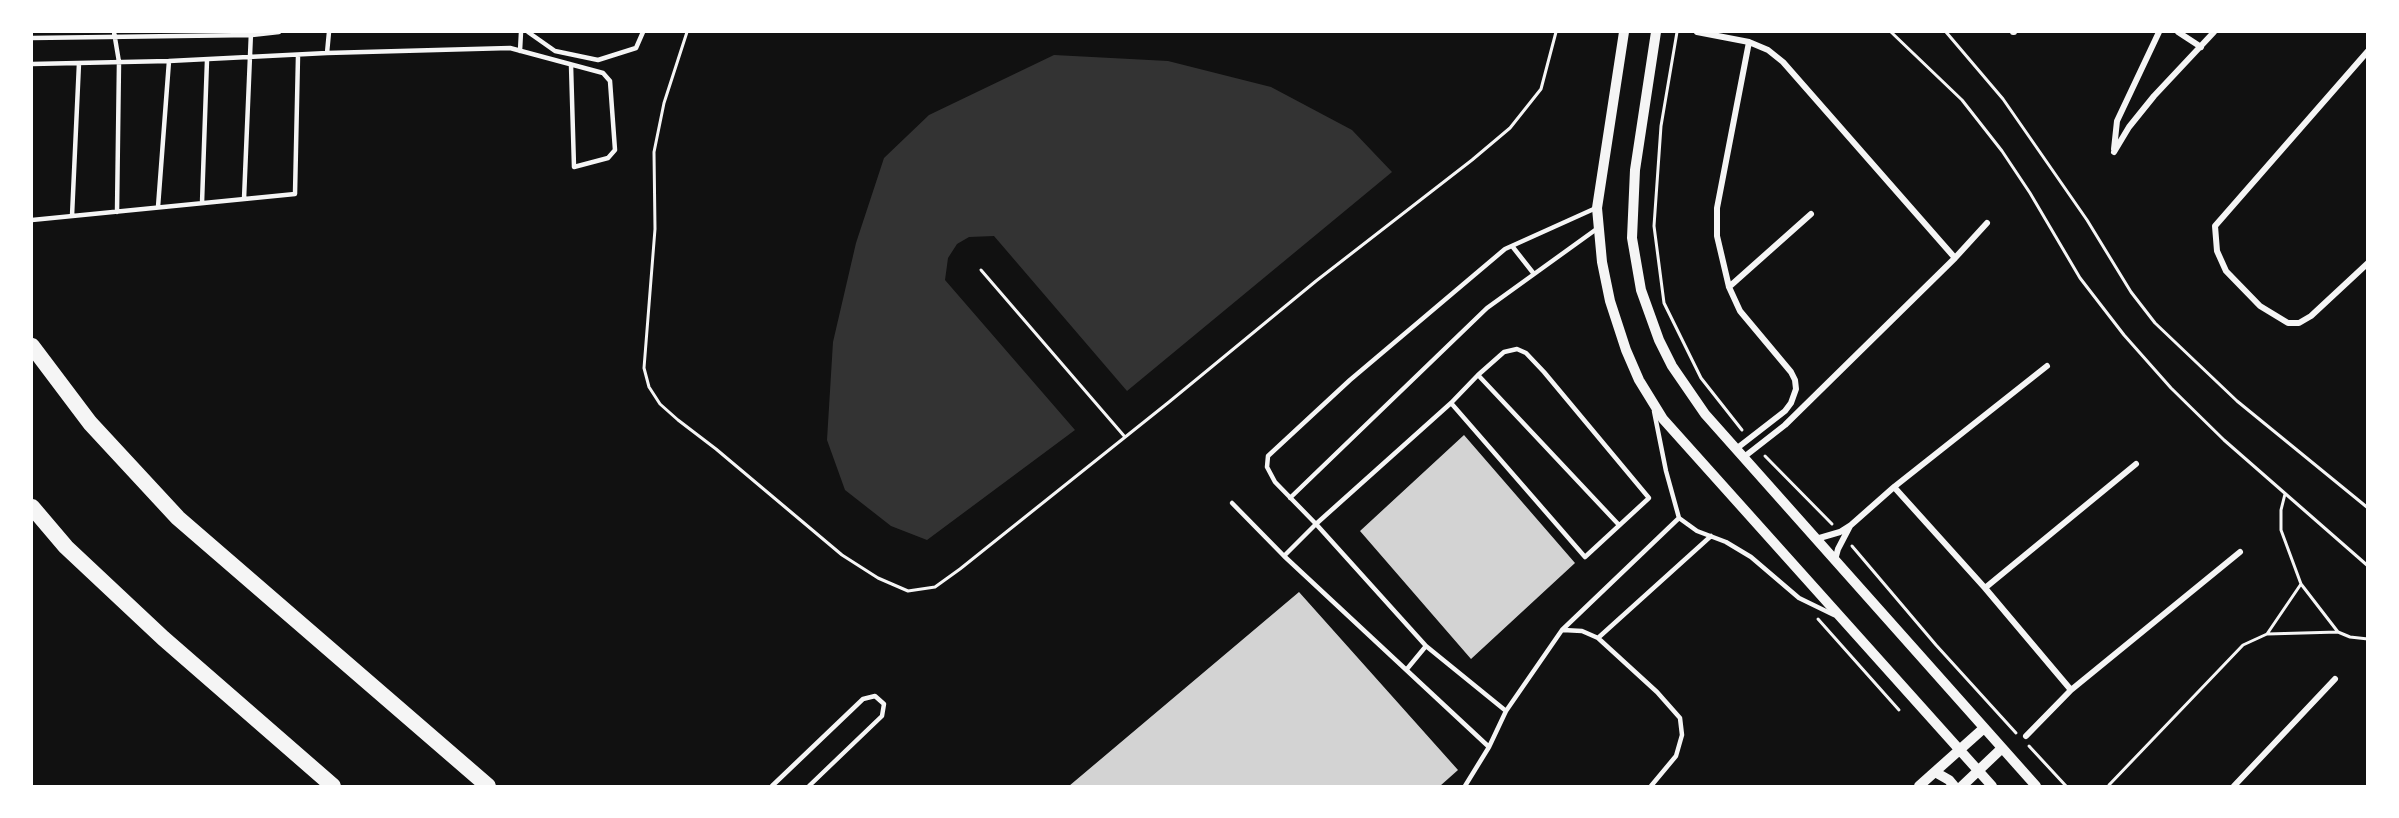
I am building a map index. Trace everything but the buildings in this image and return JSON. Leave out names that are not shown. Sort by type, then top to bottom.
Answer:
[{"type":"highway","points":[[32,346],[90,423],[178,518],[488,786]]},
{"type":"highway","points":[[32,507],[66,547],[163,638],[333,786]]},
{"type":"street","points":[[1624,32],[1597,208],[1602,262],[1616,323],[1626,350],[1653,405],[1663,420],[1992,786]]},
{"type":"street","points":[[1656,32],[1635,170],[1631,219],[1634,256],[1641,290],[1659,340],[1672,366],[1705,414],[2036,786]]},
{"type":"street","points":[[1697,32],[1749,42],[1768,50],[1783,62],[1955,258]]},
{"type":"street","points":[[2159,32],[2117,121],[2114,153],[2129,127],[2154,96],[2214,32]]},
{"type":"street","points":[[2178,32],[2201,47]]},
{"type":"street","points":[[1740,453],[1749,439],[1785,411],[1796,389],[1791,372],[1740,311],[1729,287],[1717,236],[1717,208],[1749,42]]},
{"type":"street","points":[[2367,51],[2215,225],[2217,251],[2226,271],[2260,306],[2288,323],[2300,323],[2311,316],[2367,263]]},
{"type":"street","points":[[1729,287],[1811,213]]},
{"type":"street","points":[[1740,453],[1756,447],[1785,425],[1955,258],[1987,223]]},
{"type":"street","points":[[1835,560],[1842,534],[1851,525],[1894,487],[2047,366]]},
{"type":"street","points":[[1985,588],[2136,464]]},
{"type":"street","points":[[1894,487],[1985,588],[2071,690]]},
{"type":"street","points":[[1816,539],[1842,534]]},
{"type":"street","points":[[2026,736],[2071,690],[2240,552]]},
{"type":"street","points":[[2234,786],[2335,679]]},
{"type":"street","points":[[1919,786],[1983,728]]},
{"type":"street","points":[[1962,786],[2002,748]]},
{"type":"street","points":[[1935,772],[1949,780],[1954,786]]},
{"type":"lane","points":[[32,38],[66,34],[279,32]]},
{"type":"lane","points":[[327,53],[329,32]]},
{"type":"lane","points":[[520,51],[521,32]]},
{"type":"lane","points":[[528,32],[555,51],[598,60],[636,48],[643,32]]},
{"type":"lane","points":[[244,199],[251,33]]},
{"type":"lane","points":[[114,34],[119,62],[117,212]]},
{"type":"lane","points":[[32,64],[207,60],[327,53],[510,48],[603,73],[610,81],[615,150],[608,158],[574,167],[570,65]]},
{"type":"lane","points":[[32,220],[295,194],[298,56]]},
{"type":"lane","points":[[202,203],[207,60]]},
{"type":"lane","points":[[159,207],[169,61]]},
{"type":"lane","points":[[72,216],[79,63]]},
{"type":"lane","points":[[1506,711],[1426,646],[1275,482],[1267,467],[1268,456],[1294,430],[1505,249],[1597,208]]},
{"type":"lane","points":[[1290,498],[1487,308],[1598,228]]},
{"type":"lane","points":[[1512,246],[1534,274]]},
{"type":"lane","points":[[1284,556],[1316,524],[1451,403],[1478,375],[1504,352],[1517,349],[1526,353],[1649,498],[1585,557],[1451,403]]},
{"type":"lane","points":[[1478,375],[1619,525]]},
{"type":"lane","points":[[1653,405],[1666,471],[1679,518],[1697,531],[1725,542],[1750,557],[1799,598],[1842,619]]},
{"type":"lane","points":[[1232,503],[1284,556],[1489,747]]},
{"type":"lane","points":[[1465,786],[1489,747],[1506,711],[1562,630],[1679,518]]},
{"type":"lane","points":[[1598,638],[1710,536]]},
{"type":"lane","points":[[1562,630],[1582,631],[1598,638],[1657,692],[1680,718],[1682,735],[1676,756],[1651,786]]},
{"type":"lane","points":[[1407,669],[1426,646]]},
{"type":"lane","points":[[772,786],[863,699],[875,696],[884,704],[882,716],[809,786]]},
{"type":"path","points":[[687,32],[664,103],[654,152],[654,241],[644,368],[649,387],[660,404],[678,420],[842,555],[878,578],[908,591],[935,587],[1510,128],[1541,89],[1556,32]]},
{"type":"path","points":[[1677,32],[1660,126],[1654,226],[1664,303],[1701,378],[1749,439]]},
{"type":"path","points":[[1891,32],[1962,100],[2002,151],[2030,193],[2080,278],[2124,335],[2186,403],[2224,440],[2367,566]]},
{"type":"path","points":[[1946,32],[2003,99],[2087,220],[2131,292],[2155,323],[2237,401],[2367,508]]},
{"type":"path","points":[[981,270],[1125,437]]},
{"type":"path","points":[[1756,447],[1842,534],[1936,645],[2066,786]]},
{"type":"path","points":[[2285,494],[2281,510],[2281,530],[2301,584],[2338,632],[2350,638],[2367,639]]},
{"type":"path","points":[[2267,634],[2301,584]]},
{"type":"path","points":[[1799,598],[1899,710]]},
{"type":"path","points":[[2109,785],[2242,645],[2267,634],[2338,632]]},
{"type":"shaded area","points":[[1054,55],[1168,61],[1271,87],[1352,130],[1392,172],[1127,391],[994,236],[969,237],[957,244],[948,258],[945,280],[1075,430],[927,540],[891,526],[845,490],[827,440],[833,342],[856,243],[884,158],[929,115]]}]
